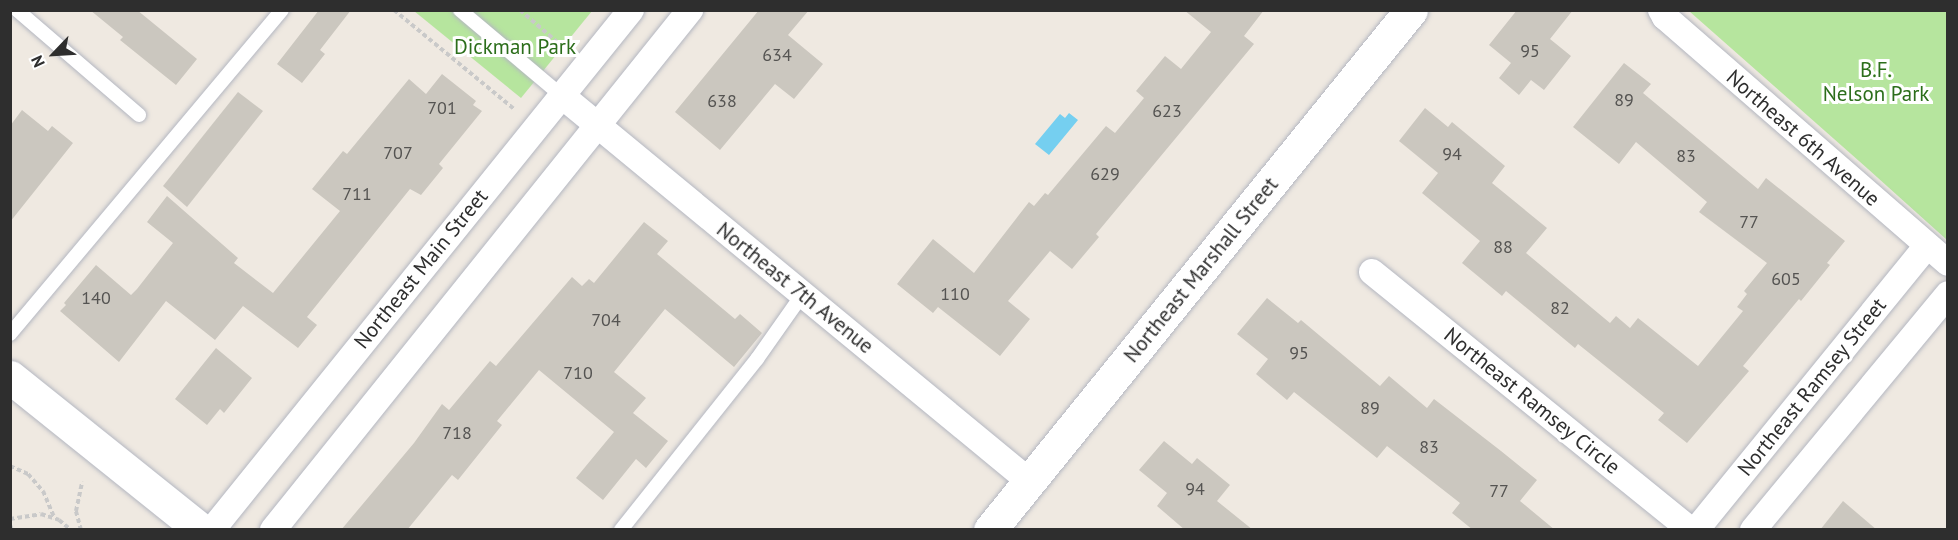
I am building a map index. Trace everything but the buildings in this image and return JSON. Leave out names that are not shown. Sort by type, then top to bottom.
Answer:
[{"type":"street","name":"Northeast Main Street","points":[[212,530],[631,10]]},
{"type":"street","points":[[273,530],[690,10]]},
{"type":"street","name":"Northeast Marshall Street","points":[[990,530],[1411,10]]},
{"type":"street","name":"Northeast 6th Avenue","points":[[1661,10],[1674,25],[1947,263]]},
{"type":"street","name":"Northeast 7th Avenue","points":[[561,95],[1029,481]]},
{"type":"street","name":"Northeast Ramsey Street","points":[[1696,530],[1927,246]]},
{"type":"street","name":"Northeast Ramsey Circle","points":[[1372,272],[1691,530]]},
{"type":"street","points":[[1753,530],[1947,294]]},
{"type":"street","points":[[10,377],[201,530]]},
{"type":"lane","points":[[17,10],[139,115]]},
{"type":"lane","points":[[10,334],[282,10]]},
{"type":"lane","points":[[460,10],[561,95]]},
{"type":"lane","points":[[621,530],[757,359],[802,295]]},
{"type":"path","points":[[394,10],[519,114]]},
{"type":"path","points":[[520,10],[569,53]]},
{"type":"path","points":[[10,466],[28,474],[43,491],[55,519]]},
{"type":"path","points":[[81,530],[76,511],[82,483]]},
{"type":"path","points":[[10,519],[40,514],[55,519],[71,530]]},
{"type":"green space","name":"Dickman Park","points":[[414,11],[592,11],[521,98]]},
{"type":"green space","name":"B.F. Nelson Park","points":[[1689,11],[1947,11],[1947,240],[1868,169]]},
{"type":"water","points":[[1069,113],[1078,120],[1049,155],[1035,144],[1060,114],[1065,118]]}]
